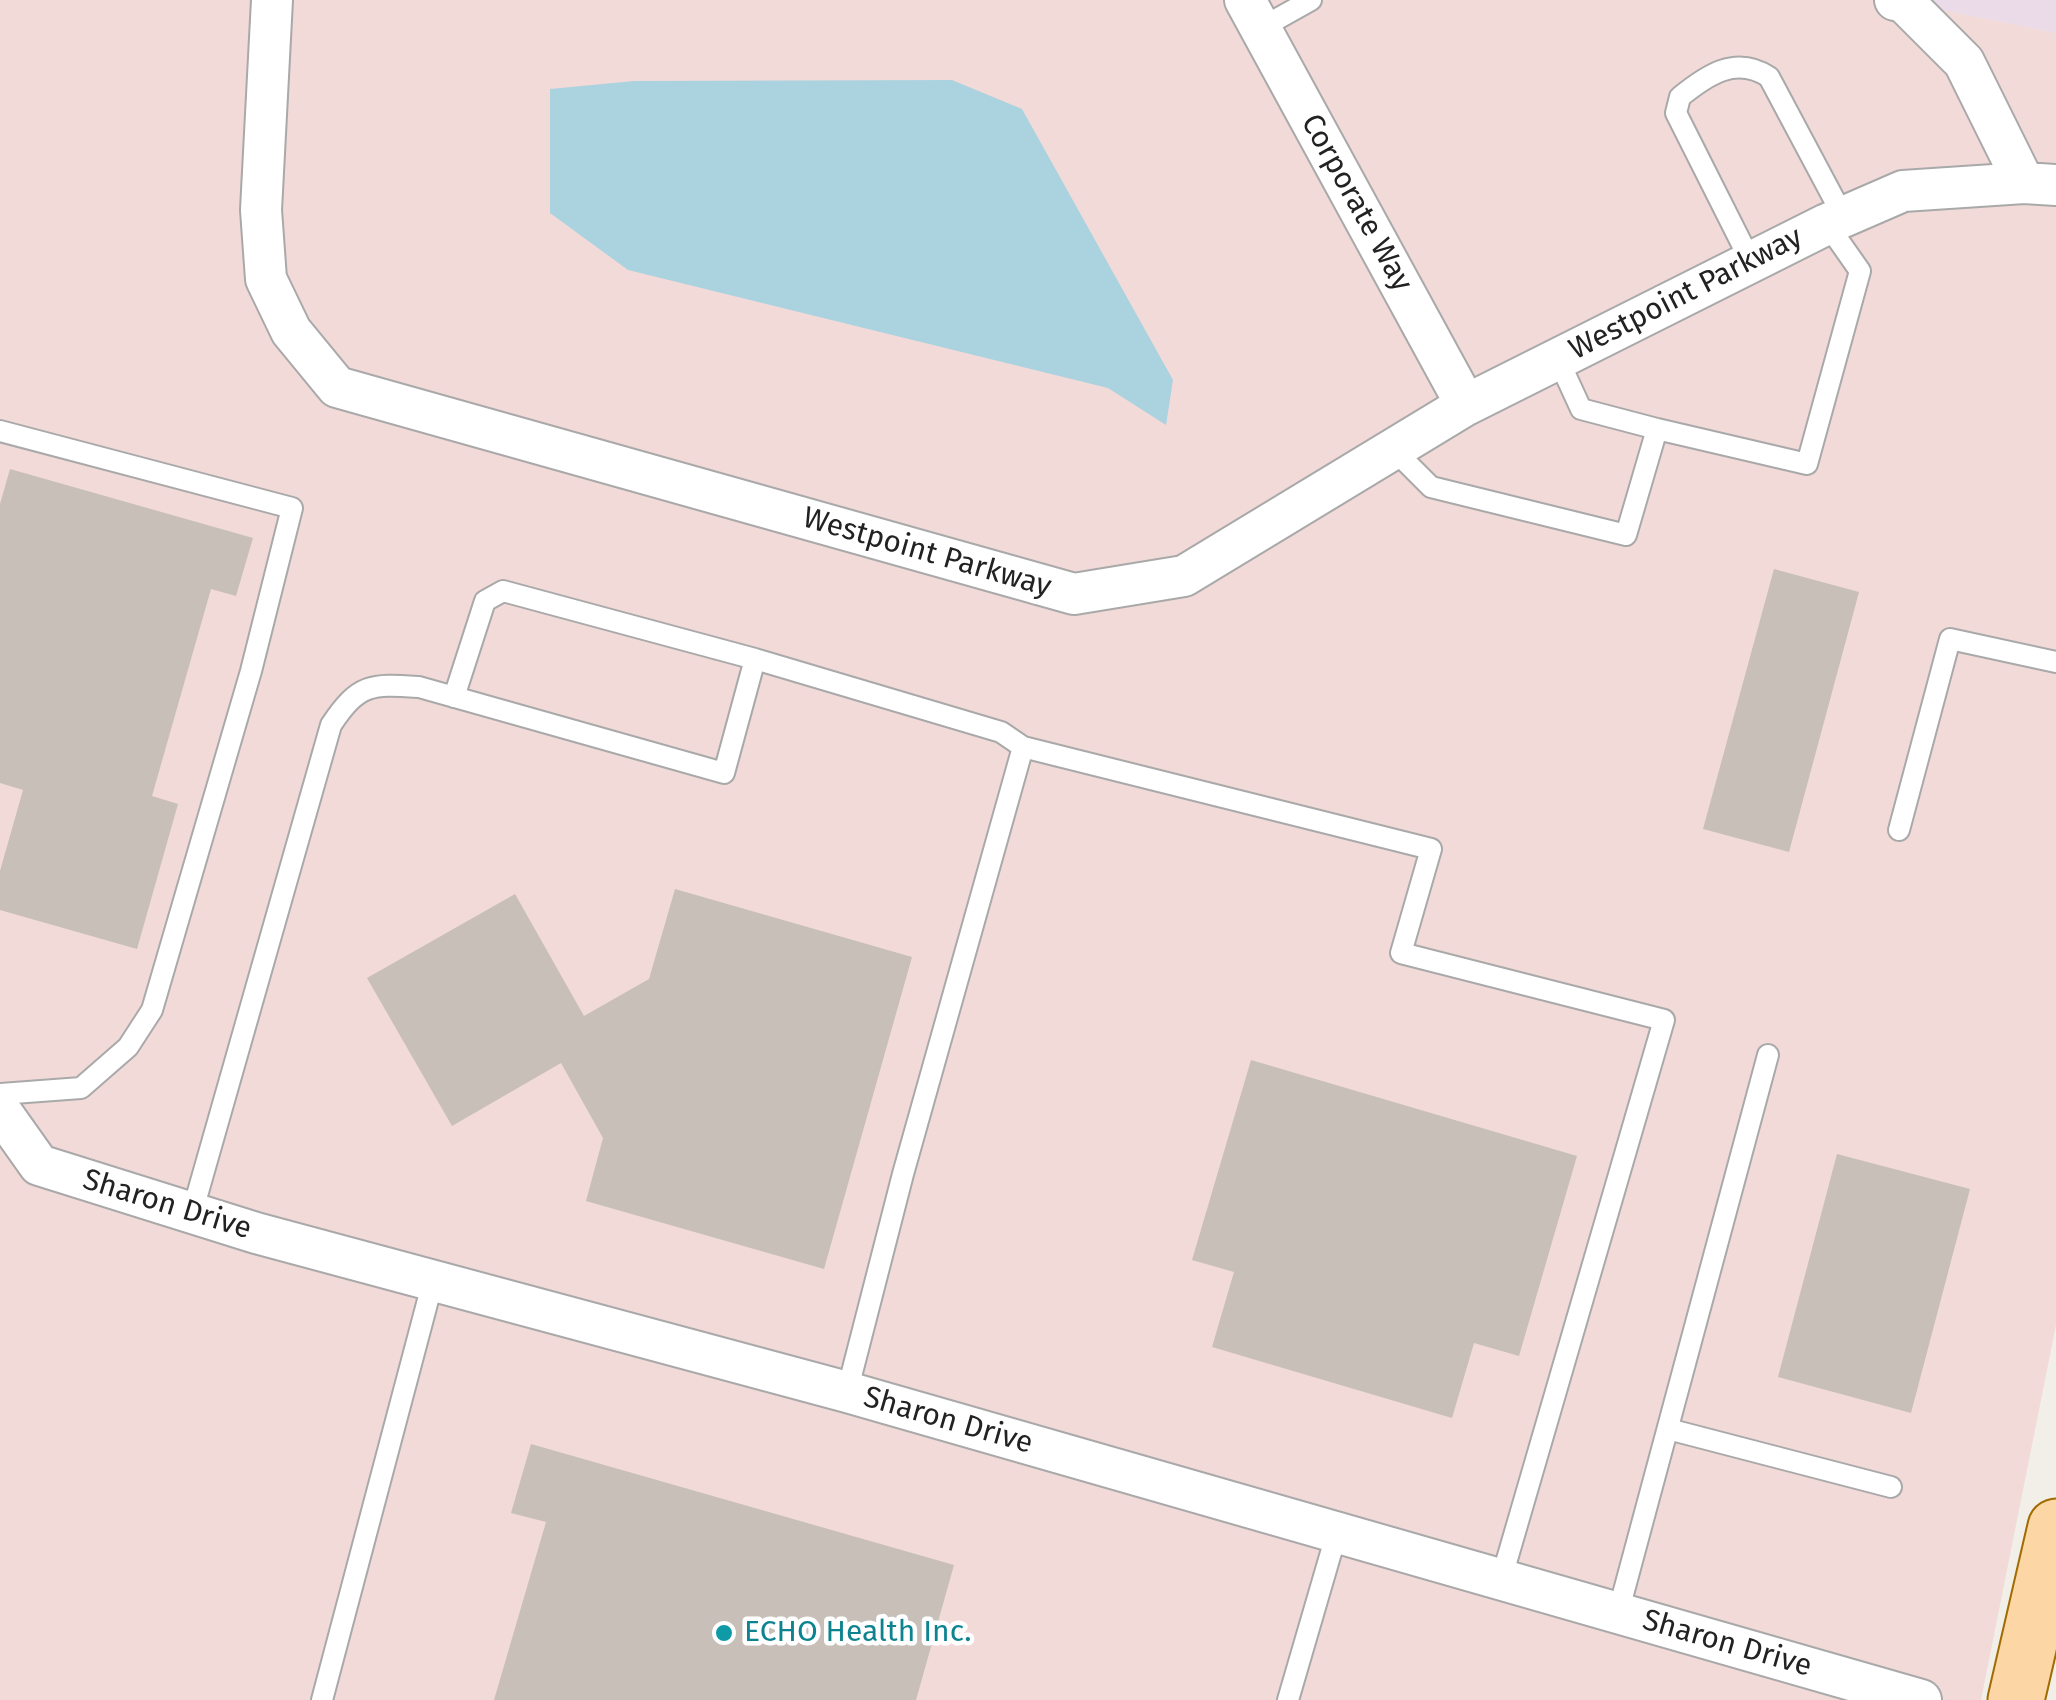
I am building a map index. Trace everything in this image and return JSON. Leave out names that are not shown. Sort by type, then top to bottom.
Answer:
[{"type":"main road","points":[[2016,1700],[2056,1527]]},
{"type":"street","name":"Westpoint Parkway","points":[[272,0],[261,210],[266,279],[291,330],[337,387],[1074,594],[1184,576],[1466,405],[1902,190],[2040,184],[1964,62],[1904,2],[1895,0]]},
{"type":"street","name":"Corporate Way","points":[[1253,14],[1466,405]]},
{"type":"street","name":"Sharon Drive","points":[[0,1110],[39,1165],[192,1213],[847,1392],[1921,1700]]},
{"type":"lane","points":[[1253,14],[1311,0]]},
{"type":"lane","points":[[1558,359],[1580,408],[1807,464],[1860,271],[1769,77],[1757,69],[1739,66],[1720,70],[1680,97],[1676,113],[1751,262]]},
{"type":"lane","points":[[1393,449],[1431,487],[1626,535],[1657,429]]},
{"type":"lane","points":[[0,432],[292,508],[250,671],[152,1010],[128,1046],[82,1088],[0,1094]]},
{"type":"lane","points":[[454,697],[485,601],[503,590],[1001,732],[1023,747],[1431,849],[1401,953],[1664,1020],[1502,1580]]},
{"type":"lane","points":[[1899,830],[1950,640],[2056,662]]},
{"type":"lane","points":[[192,1213],[331,725],[348,699],[377,685],[419,687],[724,773],[754,659]]},
{"type":"lane","points":[[847,1392],[913,1136],[1023,747]]},
{"type":"lane","points":[[1618,1613],[1768,1055]]},
{"type":"lane","points":[[322,1700],[432,1281]]},
{"type":"lane","points":[[1668,1429],[1892,1487]]},
{"type":"lane","points":[[1288,1700],[1337,1532]]},
{"type":"shaded area","points":[[0,0],[1895,0],[2056,33],[2056,1325],[1981,1700],[0,1700]]},
{"type":"shaded area","points":[[1895,0],[2056,0],[2056,33],[1904,2]]},
{"type":"water","points":[[952,80],[1022,109],[1173,380],[1166,425],[1108,388],[628,270],[550,213],[550,89],[634,81]]},
{"type":"building","points":[[10,469],[253,538],[236,596],[211,589],[152,796],[178,804],[137,949],[0,910],[0,871],[23,790],[0,783],[0,504]]},
{"type":"building","points":[[1774,569],[1859,592],[1789,852],[1703,829]]},
{"type":"building","points":[[675,889],[912,957],[824,1269],[586,1201],[603,1138],[561,1063],[452,1126],[367,978],[515,894],[584,1016],[649,979]]},
{"type":"building","points":[[1251,1060],[1577,1156],[1519,1356],[1474,1343],[1452,1418],[1212,1347],[1234,1272],[1192,1260]]},
{"type":"building","points":[[1837,1154],[1970,1189],[1911,1413],[1778,1377]]},
{"type":"building","name":"ECHO Health Inc.","points":[[531,1444],[954,1565],[916,1700],[494,1700],[546,1522],[511,1513]]},
{"type":"place","name":"ECHO Health Inc.","points":[[724,1633]]}]
